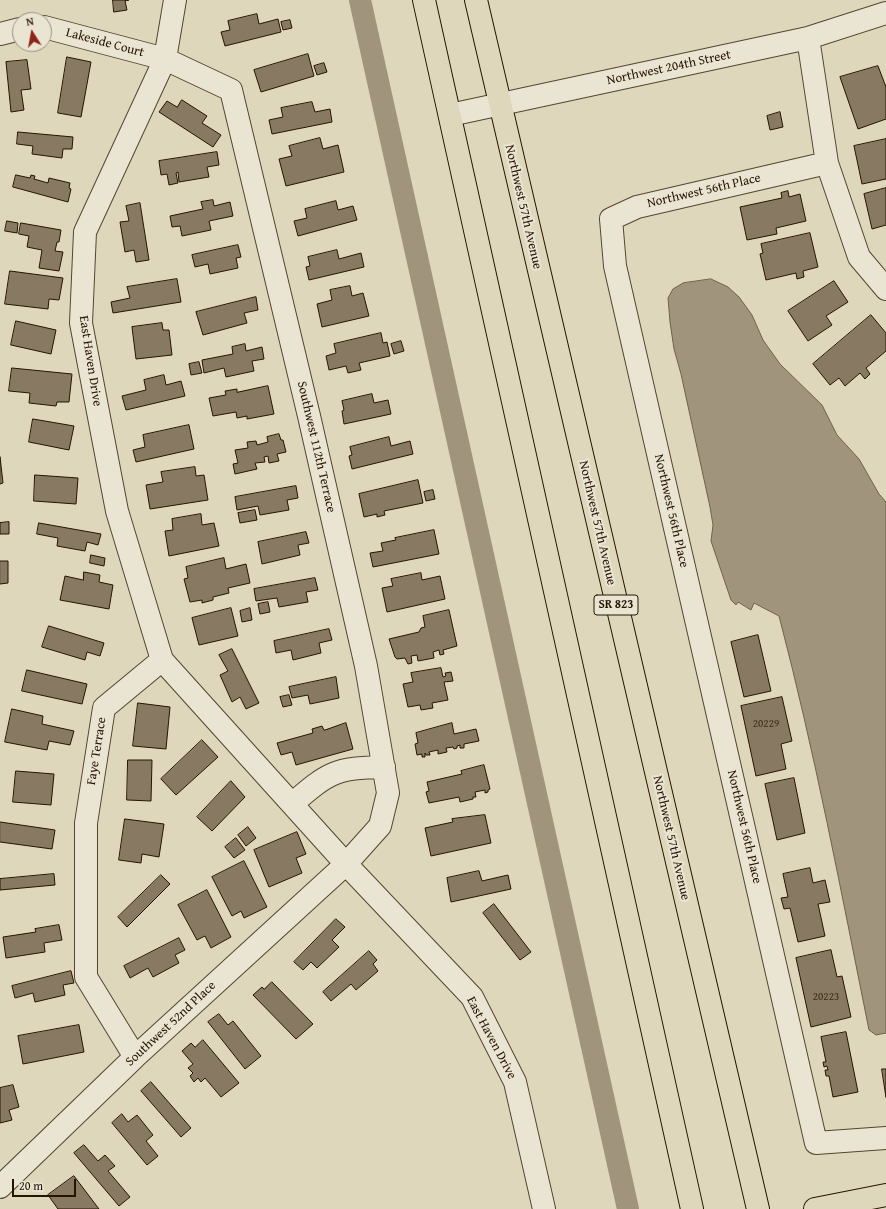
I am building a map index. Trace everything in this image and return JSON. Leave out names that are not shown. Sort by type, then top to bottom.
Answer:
[{"type":"main road","points":[[424,0],[692,1209]]},
{"type":"main road","name":"Northwest 57th Avenue","points":[[476,0],[499,104],[758,1209]]},
{"type":"main road","points":[[815,1209],[886,1196]]},
{"type":"street","name":"East Haven Drive","points":[[162,660],[117,510],[82,323],[85,232],[165,59],[175,0]]},
{"type":"street","name":"Northwest 204th Street","points":[[450,115],[808,38],[886,13]]},
{"type":"street","name":"Lakeside Court","points":[[52,29],[165,59]]},
{"type":"street","points":[[0,34],[12,31]]},
{"type":"street","points":[[808,38],[827,163],[859,257],[886,290]]},
{"type":"street","name":"Southwest 112th Terrace","points":[[165,59],[231,90],[307,408],[366,666],[388,793],[380,826],[346,864]]},
{"type":"street","name":"Northwest 56th Place","points":[[827,163],[637,207],[611,219],[615,266],[816,1143],[886,1138]]},
{"type":"street","points":[[162,660],[346,864]]},
{"type":"street","name":"Faye Terrace","points":[[135,1057],[86,977],[86,823],[104,708],[162,660]]},
{"type":"street","points":[[292,804],[320,780],[330,774],[341,770],[384,767]]},
{"type":"street","name":"East Haven Drive","points":[[346,864],[472,997],[515,1082],[544,1209]]},
{"type":"street","name":"Southwest 52nd Place","points":[[0,1187],[135,1057],[346,864]]},
{"type":"shaded area","points":[[711,279],[728,287],[739,297],[752,315],[763,340],[780,364],[822,405],[837,435],[859,459],[879,494],[886,502],[886,1033],[876,1035],[869,1030],[816,771],[779,616],[754,603],[751,610],[738,602],[736,605],[731,600],[711,541],[713,525],[710,507],[681,374],[674,349],[668,298],[673,289],[683,283]]},
{"type":"building","points":[[113,0],[129,0],[125,1],[127,10],[114,12]]},
{"type":"building","points":[[257,14],[259,24],[278,19],[281,32],[225,46],[221,32],[230,30],[228,21]]},
{"type":"building","points":[[290,20],[292,28],[283,30],[281,22]]},
{"type":"building","points":[[308,54],[314,76],[261,92],[254,70]]},
{"type":"building","points":[[67,57],[91,62],[81,117],[58,113]]},
{"type":"building","points":[[27,60],[31,89],[21,90],[24,110],[11,112],[6,62]]},
{"type":"building","points":[[324,63],[327,72],[317,75],[314,66]]},
{"type":"building","points":[[878,66],[886,87],[886,119],[858,129],[840,77]]},
{"type":"building","points":[[182,100],[207,116],[202,123],[221,135],[213,147],[159,112],[167,101],[177,107]]},
{"type":"building","points":[[312,102],[315,112],[330,109],[332,122],[272,134],[269,120],[283,117],[281,108]]},
{"type":"building","points":[[780,112],[783,127],[770,130],[767,116]]},
{"type":"building","points":[[18,132],[73,137],[72,149],[63,149],[62,158],[32,154],[33,146],[17,144]]},
{"type":"building","points":[[320,138],[323,149],[338,145],[344,172],[286,186],[279,159],[292,156],[289,146]]},
{"type":"building","points":[[886,139],[886,179],[862,184],[854,146]]},
{"type":"building","points":[[217,152],[219,165],[207,167],[209,177],[179,182],[178,172],[176,173],[178,183],[169,185],[167,174],[161,175],[159,161]]},
{"type":"building","points":[[16,175],[30,178],[31,175],[35,176],[34,179],[48,183],[49,178],[70,183],[69,188],[71,189],[68,202],[13,187]]},
{"type":"building","points":[[886,188],[886,225],[872,229],[864,194]]},
{"type":"building","points":[[788,191],[789,197],[800,194],[806,221],[776,228],[777,234],[747,240],[740,207],[782,198],[781,193]]},
{"type":"building","points":[[213,200],[214,206],[230,202],[233,216],[209,221],[211,230],[182,236],[180,226],[172,227],[170,216],[203,209],[201,202]]},
{"type":"building","points":[[336,201],[338,210],[353,206],[357,220],[298,236],[294,221],[307,218],[305,209]]},
{"type":"building","points":[[140,203],[149,260],[136,262],[134,250],[125,252],[120,222],[129,221],[126,206]]},
{"type":"building","points":[[7,221],[18,223],[17,233],[5,231]]},
{"type":"building","points":[[21,223],[61,230],[59,242],[57,242],[55,251],[63,252],[59,271],[39,268],[42,250],[27,247],[29,236],[19,234]]},
{"type":"building","points":[[810,233],[818,267],[803,271],[804,277],[797,279],[796,273],[766,280],[760,254],[763,253],[761,244]]},
{"type":"building","points":[[238,245],[241,257],[236,258],[238,268],[210,274],[208,264],[195,267],[192,255]]},
{"type":"building","points":[[337,250],[339,259],[361,253],[364,267],[309,280],[306,267],[310,266],[308,257]]},
{"type":"building","points":[[10,271],[63,278],[59,300],[49,299],[48,309],[5,304]]},
{"type":"building","points":[[177,279],[181,302],[113,313],[111,302],[130,298],[127,287]]},
{"type":"building","points":[[834,281],[848,302],[826,316],[832,325],[808,341],[788,311]]},
{"type":"building","points":[[350,286],[352,296],[363,293],[369,316],[322,327],[317,304],[332,300],[330,290]]},
{"type":"building","points":[[256,297],[258,310],[244,313],[247,323],[203,335],[196,312]]},
{"type":"building","points":[[871,315],[886,333],[886,351],[866,368],[870,374],[865,379],[860,373],[845,386],[839,378],[830,385],[813,364]]},
{"type":"building","points":[[16,321],[56,330],[51,354],[11,345]]},
{"type":"building","points":[[162,323],[163,330],[169,330],[172,355],[136,359],[132,327]]},
{"type":"building","points":[[381,333],[383,343],[387,342],[390,356],[359,363],[361,370],[348,373],[346,366],[329,370],[326,356],[336,353],[334,344]]},
{"type":"building","points":[[401,341],[404,351],[394,354],[391,344]]},
{"type":"building","points":[[245,344],[246,351],[262,347],[264,359],[252,361],[254,371],[226,377],[224,368],[204,373],[202,360],[233,354],[232,347]]},
{"type":"building","points":[[199,362],[202,373],[191,375],[189,364]]},
{"type":"building","points":[[12,368],[72,374],[69,402],[57,402],[56,406],[29,403],[30,393],[9,391]]},
{"type":"building","points":[[164,375],[166,385],[181,381],[185,396],[126,410],[122,396],[146,390],[144,380]]},
{"type":"building","points":[[268,386],[274,414],[247,419],[247,416],[237,418],[236,412],[213,416],[209,398],[226,395],[225,391],[237,389],[237,392]]},
{"type":"building","points":[[372,394],[374,403],[388,400],[391,414],[344,424],[342,411],[344,410],[342,401]]},
{"type":"building","points":[[33,419],[74,426],[69,450],[29,442]]},
{"type":"building","points":[[189,425],[194,449],[136,462],[133,450],[145,447],[143,435]]},
{"type":"building","points":[[279,434],[281,440],[283,440],[286,452],[277,454],[279,461],[269,463],[268,456],[264,457],[265,462],[255,463],[257,469],[235,474],[233,464],[238,463],[235,450],[248,448],[247,442],[256,441],[257,445],[268,442],[267,437]]},
{"type":"building","points":[[389,437],[391,446],[410,441],[413,454],[352,469],[349,456],[352,455],[350,447]]},
{"type":"building","points":[[0,457],[3,483],[0,484]]},
{"type":"building","points":[[195,467],[196,476],[204,475],[208,500],[150,509],[146,485],[163,482],[161,472]]},
{"type":"building","points":[[35,475],[78,478],[76,504],[34,501]]},
{"type":"building","points":[[418,480],[423,503],[384,511],[385,515],[377,517],[377,514],[364,517],[359,494]]},
{"type":"building","points":[[296,486],[298,498],[287,500],[289,510],[260,515],[258,506],[237,510],[235,497]]},
{"type":"building","points":[[433,490],[435,499],[426,501],[424,492]]},
{"type":"building","points":[[255,510],[257,520],[240,523],[238,513]]},
{"type":"building","points":[[201,514],[202,525],[214,523],[219,546],[169,556],[165,531],[173,530],[172,519]]},
{"type":"building","points":[[9,522],[9,534],[0,534],[0,523]]},
{"type":"building","points":[[39,523],[101,534],[98,545],[87,542],[85,551],[57,546],[58,538],[37,534]]},
{"type":"building","points":[[434,530],[439,554],[373,567],[370,553],[383,551],[381,543],[396,540],[395,538]]},
{"type":"building","points":[[306,532],[309,543],[298,545],[300,555],[262,564],[258,542]]},
{"type":"building","points":[[91,555],[105,558],[104,566],[90,563]]},
{"type":"building","points":[[224,558],[226,569],[246,564],[250,583],[228,588],[229,593],[213,597],[213,600],[202,603],[202,600],[190,602],[184,579],[188,578],[186,567]]},
{"type":"building","points":[[0,561],[8,561],[8,583],[0,584]]},
{"type":"building","points":[[84,572],[100,575],[99,582],[113,585],[109,609],[60,600],[65,576],[83,580]]},
{"type":"building","points":[[421,573],[422,580],[440,576],[445,599],[387,612],[382,588],[393,586],[391,579]]},
{"type":"building","points":[[315,578],[318,590],[306,592],[308,602],[279,607],[277,598],[256,601],[254,589]]},
{"type":"building","points":[[268,602],[270,612],[260,614],[258,604]]},
{"type":"building","points":[[231,608],[238,636],[199,645],[192,618]]},
{"type":"building","points":[[250,608],[252,620],[242,622],[240,611]]},
{"type":"building","points":[[449,610],[457,646],[443,650],[444,654],[440,655],[439,650],[433,652],[434,658],[418,661],[417,655],[411,656],[412,663],[408,664],[405,658],[397,659],[395,657],[389,639],[419,632],[421,628],[425,627],[423,616]]},
{"type":"building","points":[[49,626],[104,643],[100,656],[87,652],[85,660],[42,647]]},
{"type":"building","points":[[329,629],[332,640],[319,643],[321,653],[293,660],[291,650],[276,653],[274,641]]},
{"type":"building","points":[[758,635],[771,691],[744,697],[731,642]]},
{"type":"building","points":[[232,649],[259,703],[246,709],[240,697],[232,702],[220,675],[228,671],[219,655]]},
{"type":"building","points":[[441,668],[443,677],[446,676],[445,673],[451,672],[453,681],[444,682],[448,700],[432,703],[433,708],[421,710],[420,705],[408,707],[403,684],[413,682],[411,673]]},
{"type":"building","points":[[27,670],[87,684],[82,704],[22,691]]},
{"type":"building","points":[[336,677],[339,698],[310,704],[308,695],[292,698],[289,687]]},
{"type":"building","points":[[289,695],[292,705],[283,707],[280,697]]},
{"type":"building","points":[[782,697],[792,741],[781,744],[786,769],[756,776],[741,706]]},
{"type":"building","points":[[138,703],[170,707],[166,749],[133,746]]},
{"type":"building","points":[[12,709],[43,716],[42,724],[74,731],[70,745],[49,741],[47,750],[5,742]]},
{"type":"building","points":[[346,723],[353,749],[296,765],[292,752],[281,755],[277,743],[313,733],[312,729],[322,726],[324,730]]},
{"type":"building","points":[[452,723],[454,734],[476,729],[479,741],[464,744],[464,748],[460,748],[460,745],[454,749],[453,747],[446,748],[447,752],[438,754],[438,750],[429,752],[430,755],[426,755],[425,753],[425,757],[422,757],[422,754],[417,755],[415,744],[418,743],[416,733]]},
{"type":"building","points":[[202,740],[218,757],[176,795],[161,779]]},
{"type":"building","points":[[128,760],[152,760],[151,801],[127,800]]},
{"type":"building","points":[[484,765],[490,789],[488,792],[485,793],[485,790],[475,792],[476,797],[473,797],[473,799],[460,802],[459,797],[429,803],[426,792],[429,791],[427,782],[462,774],[461,771]]},
{"type":"building","points":[[16,771],[54,774],[51,805],[13,802]]},
{"type":"building","points":[[794,778],[805,833],[777,840],[765,784]]},
{"type":"building","points":[[231,781],[245,797],[212,831],[197,817]]},
{"type":"building","points":[[485,815],[491,843],[431,856],[425,828],[453,822],[452,819]]},
{"type":"building","points":[[125,819],[164,824],[159,857],[142,854],[141,863],[119,860]]},
{"type":"building","points":[[0,822],[55,830],[52,849],[0,842]]},
{"type":"building","points":[[248,827],[256,838],[246,846],[238,835]]},
{"type":"building","points":[[297,832],[306,854],[296,858],[302,873],[269,887],[254,850]]},
{"type":"building","points":[[236,838],[245,850],[234,858],[225,847]]},
{"type":"building","points":[[244,861],[267,907],[244,918],[241,911],[232,916],[212,877]]},
{"type":"building","points":[[810,868],[813,883],[825,880],[830,902],[818,904],[825,936],[798,942],[790,908],[784,909],[781,898],[788,897],[783,874]]},
{"type":"building","points":[[479,871],[482,881],[508,875],[511,889],[451,902],[447,878]]},
{"type":"building","points":[[54,874],[55,885],[0,890],[0,879]]},
{"type":"building","points":[[161,875],[170,884],[127,927],[118,917]]},
{"type":"building","points":[[207,890],[231,937],[211,948],[205,936],[197,940],[178,905]]},
{"type":"building","points":[[494,904],[531,952],[520,960],[483,913]]},
{"type":"building","points":[[336,919],[345,927],[332,940],[339,947],[317,968],[311,962],[303,970],[294,962]]},
{"type":"building","points":[[59,925],[62,940],[44,943],[45,952],[6,958],[3,937],[36,932],[35,929]]},
{"type":"building","points":[[179,938],[185,950],[175,955],[179,963],[153,977],[148,968],[130,978],[124,966]]},
{"type":"building","points":[[831,950],[837,977],[842,976],[851,1017],[811,1027],[796,958]]},
{"type":"building","points":[[369,951],[377,960],[373,964],[378,971],[356,990],[351,984],[331,1001],[323,992]]},
{"type":"building","points":[[71,971],[74,983],[63,985],[65,995],[35,1002],[33,993],[15,998],[12,986]]},
{"type":"building","points":[[272,982],[313,1024],[296,1039],[253,995],[262,987],[264,989]]},
{"type":"building","points":[[219,1014],[228,1025],[233,1021],[261,1056],[245,1069],[208,1022]]},
{"type":"building","points":[[79,1025],[84,1052],[23,1064],[18,1036]]},
{"type":"building","points":[[846,1032],[858,1092],[833,1097],[829,1076],[826,1076],[825,1070],[828,1070],[827,1066],[824,1067],[823,1062],[826,1062],[821,1037]]},
{"type":"building","points":[[203,1040],[239,1083],[221,1097],[205,1078],[201,1082],[198,1078],[194,1082],[190,1076],[193,1073],[188,1068],[193,1064],[182,1051],[191,1043],[195,1047]]},
{"type":"building","points":[[882,1069],[886,1069],[886,1097]]},
{"type":"building","points":[[151,1082],[191,1128],[181,1137],[141,1091]]},
{"type":"building","points":[[13,1085],[19,1107],[9,1110],[12,1120],[0,1123],[0,1088]]},
{"type":"building","points":[[122,1114],[128,1122],[137,1115],[153,1135],[146,1141],[158,1156],[147,1165],[112,1123]]},
{"type":"building","points":[[84,1145],[98,1161],[105,1155],[115,1166],[108,1171],[130,1197],[119,1206],[74,1153]]},
{"type":"building","points":[[74,1176],[99,1209],[58,1209],[48,1195]]},
{"type":"waterway","points":[[360,0],[628,1209]]}]
